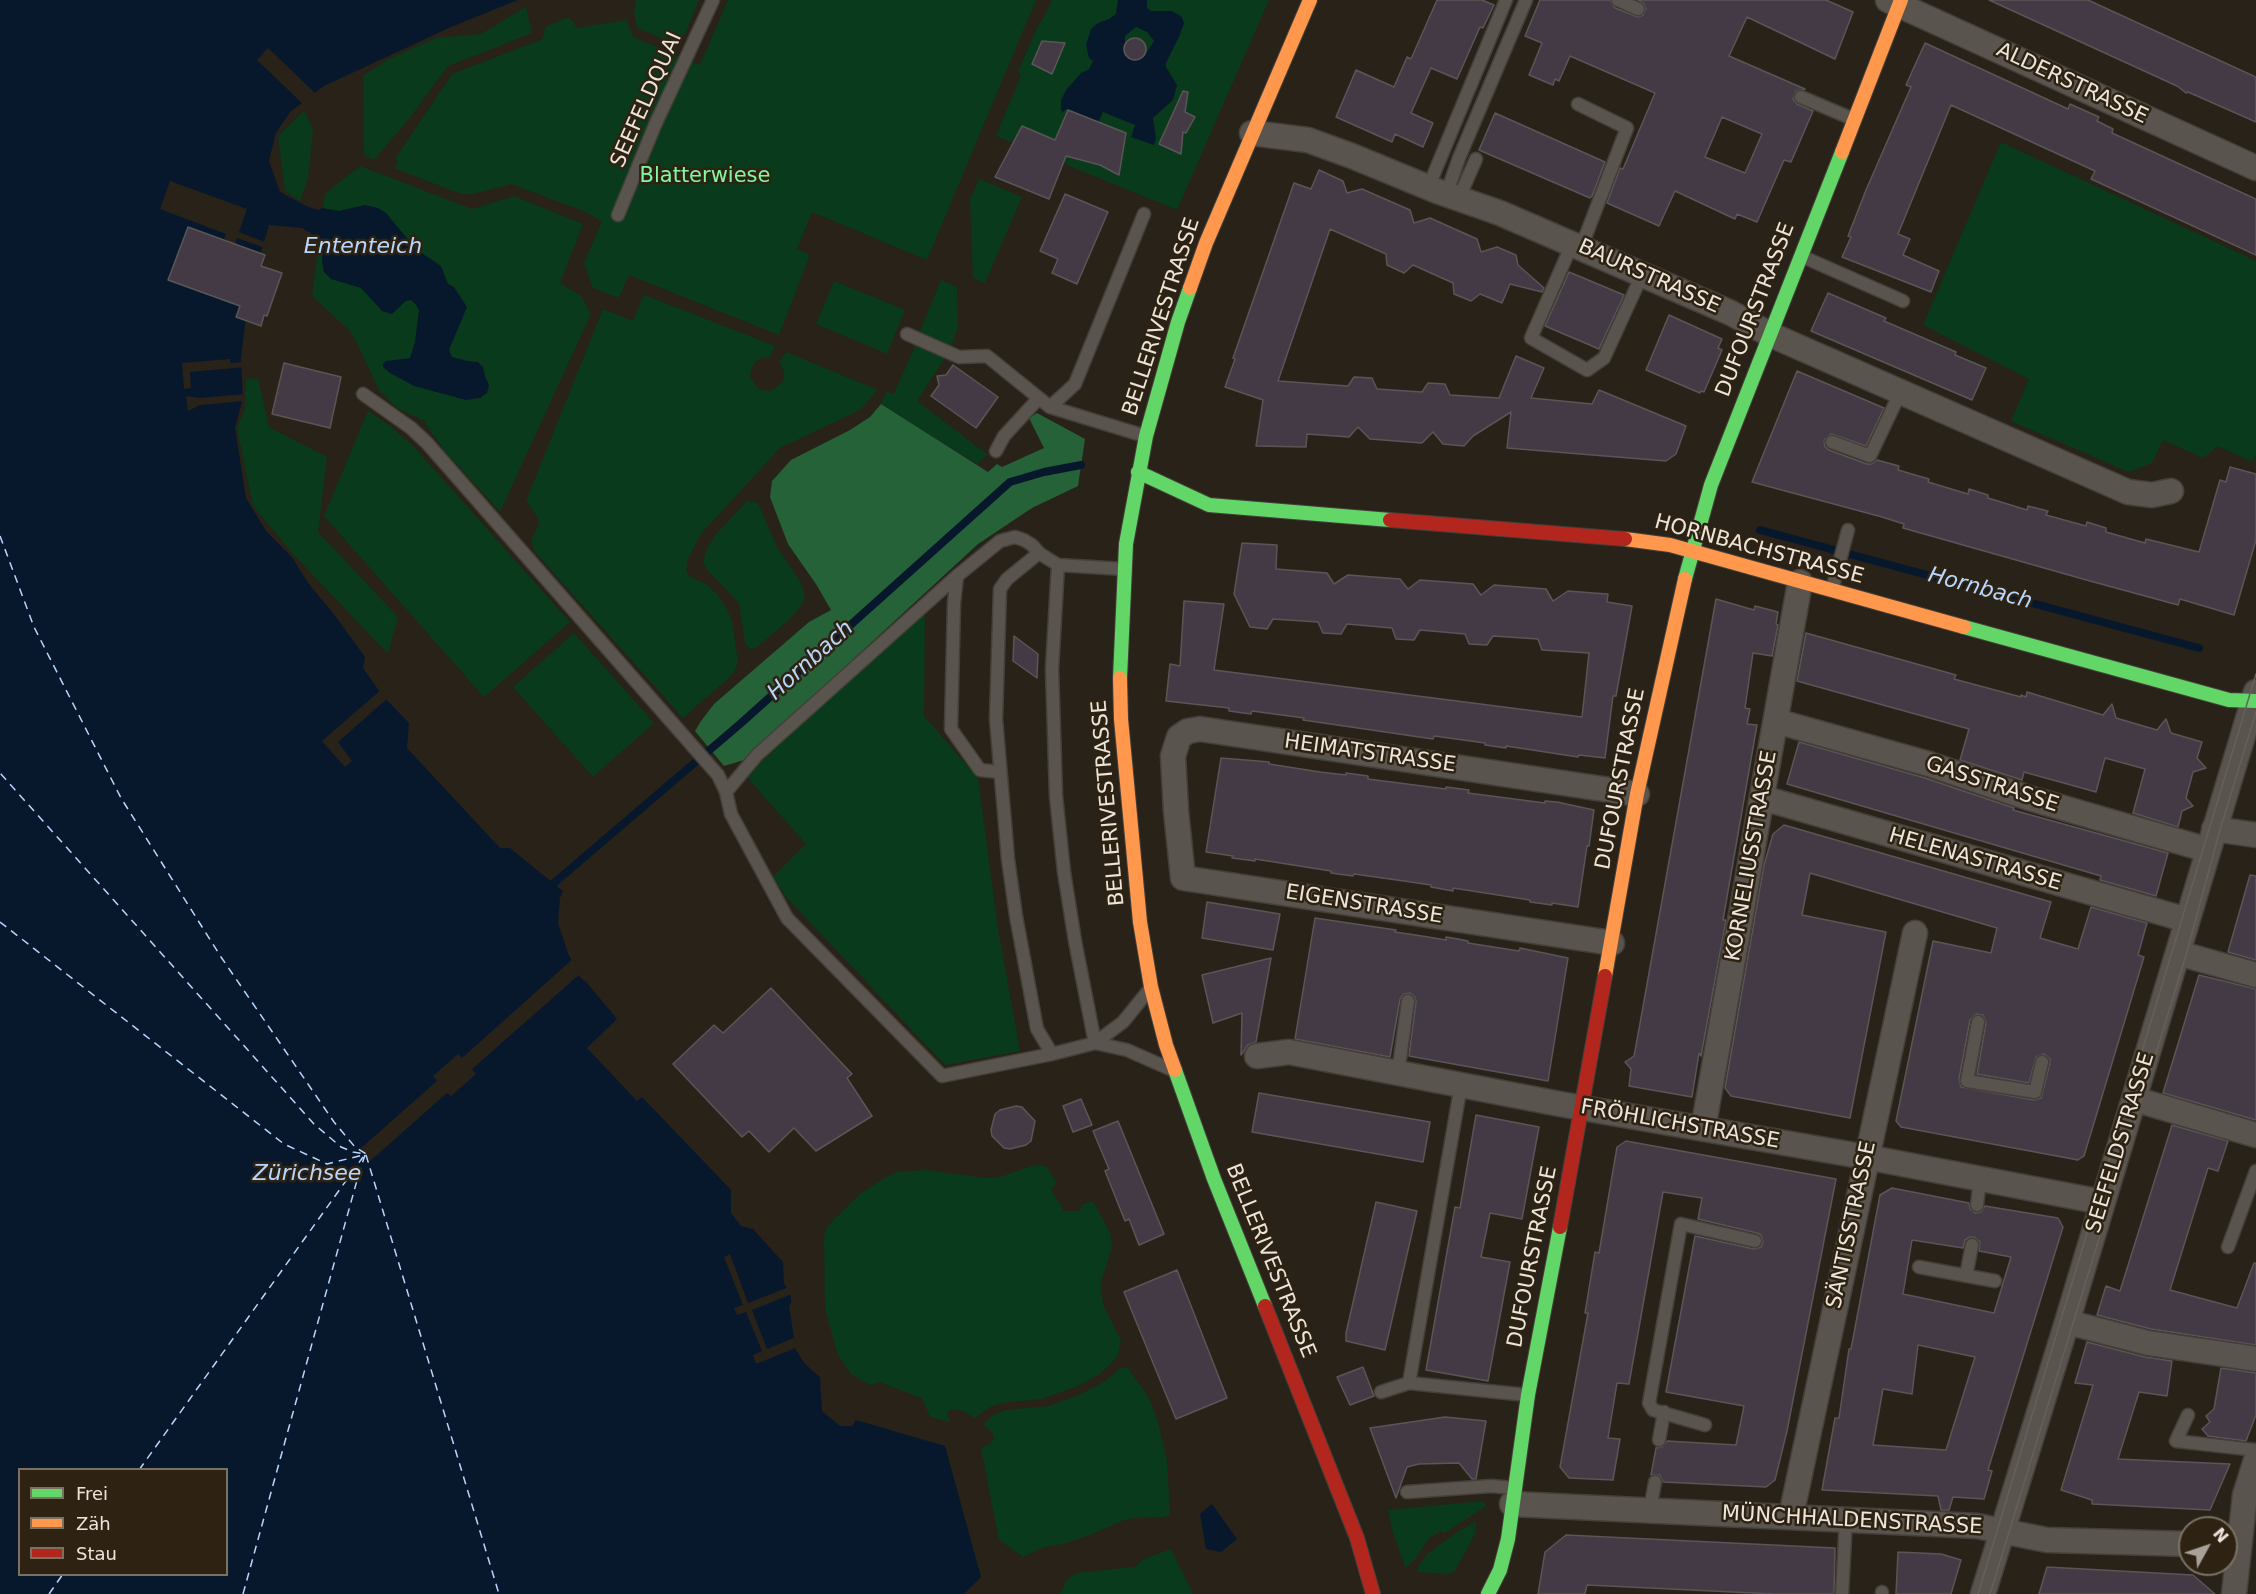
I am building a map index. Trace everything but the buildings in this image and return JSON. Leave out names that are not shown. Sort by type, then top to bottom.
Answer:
[{"type":"street","name":"BELLERIVESTRASSE","points":[[1310,0],[1206,243],[1182,311],[1146,436],[1126,544],[1120,672],[1121,719],[1136,891],[1151,987],[1173,1071],[1357,1538],[1372,1594]]},
{"type":"street","name":"DUFOURSTRASSE","points":[[1488,1594],[1505,1556],[1528,1395],[1637,794],[1681,594],[1711,486],[1854,119],[1896,2]]},
{"type":"street","name":"ALDERSTRASSE","points":[[1896,2],[2256,168]]},
{"type":"street","name":"BAURSTRASSE","points":[[1252,134],[1308,140],[1444,194],[1500,213],[2128,492],[2152,495],[2171,490]]},
{"type":"street","name":"HORNBACHSTRASSE","points":[[1138,472],[1209,505],[1648,541],[1693,551],[2229,700],[2255,698]]},
{"type":"street","name":"KORNELIUSSTRASSE","points":[[1703,1129],[1800,582]]},
{"type":"street","name":"SEEFELDSTRASSE","points":[[1983,1594],[2255,698]]},
{"type":"street","name":"GASSTRASSE","points":[[1776,721],[1929,764],[2029,798],[2211,839],[2256,835]]},
{"type":"street","name":"HEIMATSTRASSE","points":[[1176,811],[1173,756],[1179,738],[1188,731],[1200,729],[1637,794]]},
{"type":"street","name":"HELENASTRASSE","points":[[1762,798],[2187,920]]},
{"type":"street","name":"EIGENSTRASSE","points":[[1176,811],[1183,878],[1611,943]]},
{"type":"street","name":"SÄNTISSTRASSE","points":[[1791,1516],[1915,933]]},
{"type":"street","points":[[2178,953],[2256,975]]},
{"type":"street","name":"FRÖHLICHSTRASSE","points":[[1257,1056],[1289,1052],[2102,1202]]},
{"type":"street","points":[[2134,1099],[2256,1135]]},
{"type":"street","points":[[2067,1322],[2148,1343],[2256,1359]]},
{"type":"street","points":[[2234,1594],[2241,1548],[2245,1495],[2256,1460]]},
{"type":"street","name":"MÜNCHHALDENSTRASSE","points":[[1513,1496],[1650,1510],[1977,1526],[2047,1540],[2178,1544]]},
{"type":"lane","name":"SEEFELDQUAI","points":[[618,215],[655,125],[713,0]]},
{"type":"lane","points":[[1444,194],[1506,0]]},
{"type":"lane","points":[[1444,194],[1526,0]]},
{"type":"lane","points":[[1618,0],[1638,9]]},
{"type":"lane","points":[[1801,97],[1854,119]]},
{"type":"lane","points":[[1578,104],[1627,128],[1576,246],[1531,338],[1587,370],[1604,358],[1642,275]]},
{"type":"lane","points":[[1444,194],[1476,159]]},
{"type":"lane","points":[[1050,407],[1075,384],[1144,214]]},
{"type":"lane","points":[[1800,255],[1903,301]]},
{"type":"lane","points":[[907,334],[959,357],[987,356],[1050,407],[1146,436]]},
{"type":"lane","points":[[1832,442],[1870,456],[1901,391]]},
{"type":"lane","points":[[363,394],[411,428],[427,443],[686,737],[718,775],[726,792],[730,814],[787,918],[942,1076],[1095,1043],[1123,1022],[1151,987]]},
{"type":"lane","points":[[996,451],[1004,436],[1039,398]]},
{"type":"lane","points":[[1832,591],[1847,536]]},
{"type":"lane","points":[[726,792],[757,755],[957,576],[1007,538],[1015,537],[1024,540],[1058,565],[1125,569]]},
{"type":"lane","points":[[1039,553],[1007,579],[1000,589],[996,718],[1008,858],[1037,1029],[1052,1054]]},
{"type":"lane","points":[[1058,565],[1052,669],[1056,796],[1064,872],[1095,1043]]},
{"type":"lane","points":[[957,576],[954,603],[951,729],[980,770],[1000,772]]},
{"type":"lane","points":[[1398,1073],[1408,1001]]},
{"type":"lane","points":[[1978,1022],[1967,1081],[2035,1092],[2042,1062]]},
{"type":"lane","points":[[1095,1043],[1127,1050],[1173,1071]]},
{"type":"lane","points":[[1410,1383],[1461,1085]]},
{"type":"lane","points":[[2228,1247],[2256,1171]]},
{"type":"lane","points":[[1977,1205],[1980,1179]]},
{"type":"lane","points":[[1705,1425],[1653,1410],[1649,1403],[1681,1224],[1755,1241]]},
{"type":"lane","points":[[1966,1276],[1972,1245]]},
{"type":"lane","points":[[1919,1267],[1995,1281]]},
{"type":"lane","points":[[1381,1392],[1410,1383],[1528,1395]]},
{"type":"lane","points":[[1659,1440],[1664,1412]]},
{"type":"lane","points":[[2188,1415],[2176,1441],[2256,1449]]},
{"type":"lane","points":[[1650,1510],[1655,1482]]},
{"type":"lane","points":[[1407,1492],[1491,1486],[1513,1496]]},
{"type":"lane","points":[[1842,1594],[1846,1519]]},
{"type":"green space","points":[[636,0],[699,0],[680,46],[637,28],[634,13]]},
{"type":"green space","name":"Blatterwiese","points":[[728,0],[1036,0],[927,260],[812,212],[797,249],[810,255],[779,335],[629,275],[619,298],[593,288],[584,263],[602,222],[586,212],[511,184],[473,194],[461,194],[394,168],[398,162],[395,159],[452,74],[543,39],[545,27],[569,17],[577,28],[627,20],[633,37],[700,65]]},
{"type":"green space","points":[[1052,0],[1269,0],[1177,210],[996,136],[1021,76],[1018,71]]},
{"type":"green space","points":[[526,7],[532,33],[448,66],[409,119],[374,160],[364,155],[363,76],[389,59],[436,38],[481,34]]},
{"type":"green space","points":[[304,111],[313,129],[308,179],[300,201],[285,191],[278,136]]},
{"type":"green space","points":[[2001,142],[2256,261],[2256,454],[2253,462],[2218,446],[2203,458],[2163,440],[2152,463],[2129,472],[2011,421],[2029,379],[1923,325]]},
{"type":"green space","points":[[360,166],[472,209],[514,196],[583,224],[560,283],[581,296],[591,314],[500,512],[444,450],[424,421],[397,408],[379,390],[352,333],[312,296],[325,194]]},
{"type":"green space","points":[[979,179],[1022,197],[985,283],[973,278],[970,200]]},
{"type":"green space","points":[[941,280],[957,287],[958,328],[950,349],[918,335]]},
{"type":"green space","points":[[834,281],[905,310],[887,354],[816,324]]},
{"type":"green space","points":[[643,296],[775,346],[770,357],[761,358],[755,362],[751,370],[750,376],[758,389],[773,390],[784,380],[784,371],[779,362],[786,352],[878,390],[860,410],[780,448],[700,535],[688,559],[686,571],[689,576],[706,584],[717,594],[727,609],[732,621],[738,662],[733,674],[683,718],[535,552],[531,541],[539,524],[538,518],[526,501],[603,309],[633,321]]},
{"type":"green space","points":[[916,344],[945,358],[917,401],[987,454],[977,464],[881,404],[886,392],[894,394]]},
{"type":"green space","points":[[258,378],[269,427],[327,457],[318,532],[398,617],[388,654],[295,556],[253,506],[237,428],[245,409],[246,379]]},
{"type":"green space","points":[[881,404],[988,472],[997,464],[1002,467],[1044,448],[1029,418],[1037,413],[1085,439],[1078,486],[1032,508],[978,544],[744,760],[724,766],[695,731],[701,721],[714,704],[809,622],[831,610],[788,544],[770,497],[772,481],[791,460],[850,430],[870,417]]},
{"type":"green space","points":[[368,411],[389,425],[414,447],[570,622],[484,697],[324,516]]},
{"type":"green space","points":[[747,501],[758,503],[777,547],[800,581],[805,596],[791,618],[756,648],[750,649],[745,643],[739,603],[703,563],[707,548],[716,534]]},
{"type":"green space","points":[[925,609],[924,716],[978,778],[998,929],[1020,1051],[945,1065],[787,898],[773,877],[806,844],[746,776]]},
{"type":"green space","points":[[574,633],[654,723],[593,777],[513,687]]},
{"type":"green space","points":[[1035,1165],[1046,1166],[1057,1183],[1051,1189],[1064,1211],[1079,1211],[1082,1205],[1093,1201],[1111,1235],[1112,1247],[1101,1282],[1101,1291],[1104,1306],[1121,1341],[1118,1355],[1110,1365],[1100,1374],[1078,1386],[1041,1399],[1001,1403],[990,1407],[974,1418],[964,1411],[951,1409],[947,1413],[950,1422],[930,1417],[922,1398],[879,1382],[869,1385],[851,1374],[838,1355],[825,1309],[824,1236],[833,1220],[860,1194],[897,1172],[925,1170],[986,1178],[1000,1177]]},
{"type":"green space","points":[[1123,1367],[1128,1368],[1150,1400],[1158,1422],[1167,1460],[1170,1514],[1165,1517],[1122,1521],[1064,1544],[1044,1547],[1023,1557],[999,1540],[981,1448],[990,1444],[994,1439],[993,1434],[983,1424],[993,1415],[1005,1410],[1049,1406],[1077,1396],[1102,1383]]},
{"type":"green space","points":[[1483,1501],[1486,1506],[1445,1533],[1441,1531],[1429,1538],[1416,1558],[1405,1567],[1388,1510]]},
{"type":"green space","points":[[1476,1521],[1475,1534],[1455,1571],[1448,1574],[1417,1572],[1427,1554]]},
{"type":"green space","points":[[1171,1549],[1193,1594],[1060,1594],[1067,1580],[1076,1573],[1135,1567],[1144,1559]]},
{"type":"water","name":"Zürichsee","points":[[0,0],[518,0],[451,27],[324,86],[290,112],[276,133],[269,161],[280,192],[308,207],[319,210],[322,208],[339,211],[365,205],[378,208],[386,213],[416,249],[441,266],[448,284],[454,287],[467,307],[449,350],[452,357],[478,362],[483,367],[489,385],[487,393],[480,398],[466,400],[414,386],[390,373],[383,367],[386,361],[410,358],[415,342],[419,310],[416,305],[411,300],[406,301],[392,314],[382,311],[361,288],[331,279],[324,272],[322,261],[324,241],[302,228],[269,225],[258,262],[245,325],[241,358],[243,398],[235,428],[246,498],[266,531],[292,557],[308,583],[365,657],[363,668],[382,695],[409,723],[407,748],[500,848],[510,848],[563,891],[560,898],[558,923],[568,953],[579,976],[617,1019],[587,1048],[637,1101],[642,1097],[731,1190],[731,1213],[741,1226],[753,1229],[783,1262],[784,1283],[791,1296],[789,1306],[796,1350],[805,1364],[820,1377],[822,1411],[840,1426],[852,1426],[856,1420],[945,1446],[981,1577],[964,1594],[0,1594]]},
{"type":"water","points":[[1118,0],[1147,0],[1147,8],[1151,11],[1172,11],[1182,17],[1184,23],[1166,63],[1177,85],[1173,100],[1153,118],[1156,138],[1154,145],[1131,137],[1135,125],[1103,112],[1099,121],[1093,121],[1066,109],[1063,112],[1061,110],[1061,100],[1066,90],[1081,73],[1089,69],[1093,61],[1089,58],[1086,45],[1091,29],[1116,14]],"holes":[[[1136,27],[1147,32],[1154,41],[1144,57],[1133,60],[1125,52],[1125,36]]]},
{"type":"water","points":[[1212,1504],[1237,1539],[1221,1552],[1206,1549],[1200,1514]]},
{"type":"pier","points":[[268,48],[317,95],[304,105],[257,60]]},
{"type":"pier","points":[[170,181],[247,209],[239,232],[267,243],[265,248],[237,238],[235,244],[224,240],[226,234],[160,209]]},
{"type":"pier","points":[[230,359],[230,363],[244,362],[245,367],[190,372],[191,388],[184,389],[182,363]]},
{"type":"pier","points":[[245,394],[245,401],[200,405],[188,411],[186,396],[200,398]]},
{"type":"pier","points":[[382,689],[389,697],[338,742],[352,761],[345,767],[322,741]]},
{"type":"pier","points":[[574,958],[581,973],[472,1069],[476,1074],[451,1096],[447,1093],[370,1161],[360,1149],[437,1081],[433,1076],[458,1054],[462,1058]]},
{"type":"pier","points":[[730,1254],[748,1303],[789,1287],[792,1294],[752,1310],[767,1349],[794,1338],[798,1347],[756,1364],[753,1355],[762,1351],[746,1312],[737,1315],[734,1308],[743,1305],[724,1257]]},
{"type":"waterway","name":"Hornbach","points":[[547,889],[740,724],[1010,482],[1044,472],[1081,465]]},
{"type":"waterway","name":"Hornbach","points":[[1760,530],[2199,648]]},
{"type":"ferry route","points":[[0,536],[34,627],[121,798],[221,957],[334,1122],[355,1147],[366,1154],[341,1147],[314,1124],[0,773]]},
{"type":"ferry route","points":[[0,922],[284,1144],[327,1164],[363,1155]]},
{"type":"ferry route","points":[[243,1594],[365,1155]]},
{"type":"ferry route","points":[[366,1155],[499,1594]]},
{"type":"ferry route","points":[[140,1468],[363,1157]]},
{"type":"ferry route","points":[[49,1594],[62,1576]]},
{"type":"tram line","points":[[1978,1594],[2256,674]]},
{"type":"tram line","points":[[1990,1594],[2186,955],[2220,830],[2256,712]]},
{"type":"traffic: fast","points":[[1685,579],[1711,485],[1842,152]]},
{"type":"traffic: fast","points":[[1120,678],[1126,544],[1146,436],[1178,322],[1190,288]]},
{"type":"traffic: fast","points":[[1138,472],[1209,505],[1390,520]]},
{"type":"traffic: fast","points":[[1964,627],[2229,700],[2256,701]]},
{"type":"traffic: fast","points":[[1175,1070],[1214,1179],[1265,1306]]},
{"type":"traffic: fast","points":[[1488,1594],[1500,1570],[1508,1539],[1528,1395],[1560,1227]]},
{"type":"traffic: slow","points":[[1190,288],[1206,243],[1310,0]]},
{"type":"traffic: slow","points":[[1842,152],[1901,0]]},
{"type":"traffic: slow","points":[[1625,539],[1670,545],[1964,627]]},
{"type":"traffic: slow","points":[[1605,976],[1637,794],[1685,579]]},
{"type":"traffic: slow","points":[[1120,678],[1121,719],[1140,922],[1151,987],[1175,1070]]},
{"type":"traffic: jam","points":[[1390,520],[1625,539]]},
{"type":"traffic: jam","points":[[1560,1227],[1605,976]]},
{"type":"traffic: jam","points":[[1265,1306],[1357,1538],[1373,1594]]},
{"type":"water label","name":"Ententeich","points":[[363,247]]}]
